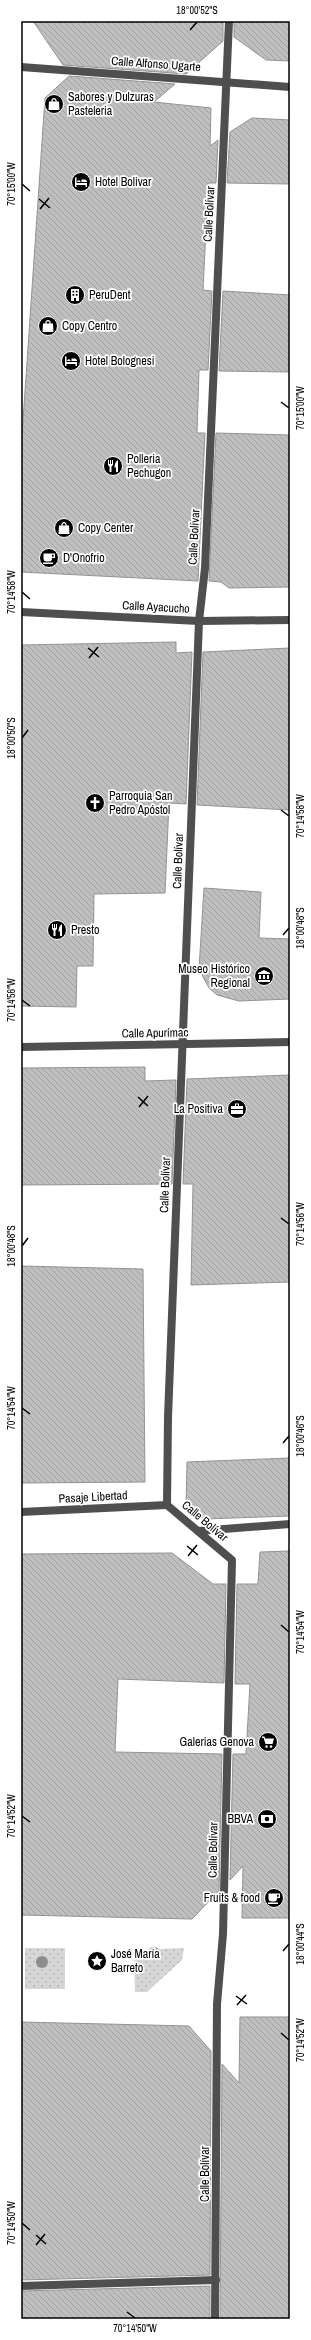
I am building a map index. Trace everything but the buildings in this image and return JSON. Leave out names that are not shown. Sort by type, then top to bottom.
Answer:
[{"type":"street","name":"Calle Bolívar","points":[[215,2319],[218,2004],[223,1934],[232,1560],[167,1505],[168,1417],[199,621],[205,561],[229,21]]},
{"type":"street","name":"Calle Alfonso Ugarte","points":[[21,67],[227,81],[290,87]]},
{"type":"street","name":"Calle Ayacucho","points":[[21,612],[199,621],[290,620]]},
{"type":"street","name":"Calle Apurímac","points":[[21,1047],[290,1042]]},
{"type":"street","name":"Pasaje Libertad","points":[[21,1512],[167,1505]]},
{"type":"street","points":[[198,1530],[290,1524]]},
{"type":"street","points":[[21,2286],[216,2280]]},
{"type":"shaded area","points":[[25,1948],[65,1948],[65,1989],[25,1989]]},
{"type":"shaded area","points":[[184,1948],[182,1960],[147,1992],[135,1992],[134,1950]]},
{"type":"place","name":"Sabores y Dulzuras Pasteleria","points":[[54,104]]},
{"type":"place","name":"Hotel Bolivar","points":[[81,182]]},
{"type":"place","name":"PeruDent","points":[[75,295]]},
{"type":"place","name":"Copy Centro","points":[[48,326]]},
{"type":"place","name":"Hotel Bolognesi","points":[[71,361]]},
{"type":"place","name":"Polleria Pechugon","points":[[113,466]]},
{"type":"place","name":"Copy Center","points":[[64,528]]},
{"type":"place","name":"D'Onofrio","points":[[49,558]]},
{"type":"place","name":"Parroquia San Pedro Apóstol","points":[[95,803]]},
{"type":"place","name":"Presto","points":[[57,930]]},
{"type":"place","name":"Museo Histórico Regional","points":[[264,976]]},
{"type":"place","name":"La Positiva","points":[[237,1109]]},
{"type":"place","name":"Galerias Genova","points":[[268,1742]]},
{"type":"place","name":"BBVA","points":[[267,1819]]},
{"type":"place","name":"Fruits & food","points":[[274,1898]]},
{"type":"place","name":"José María Barreto","points":[[97,1961]]}]
